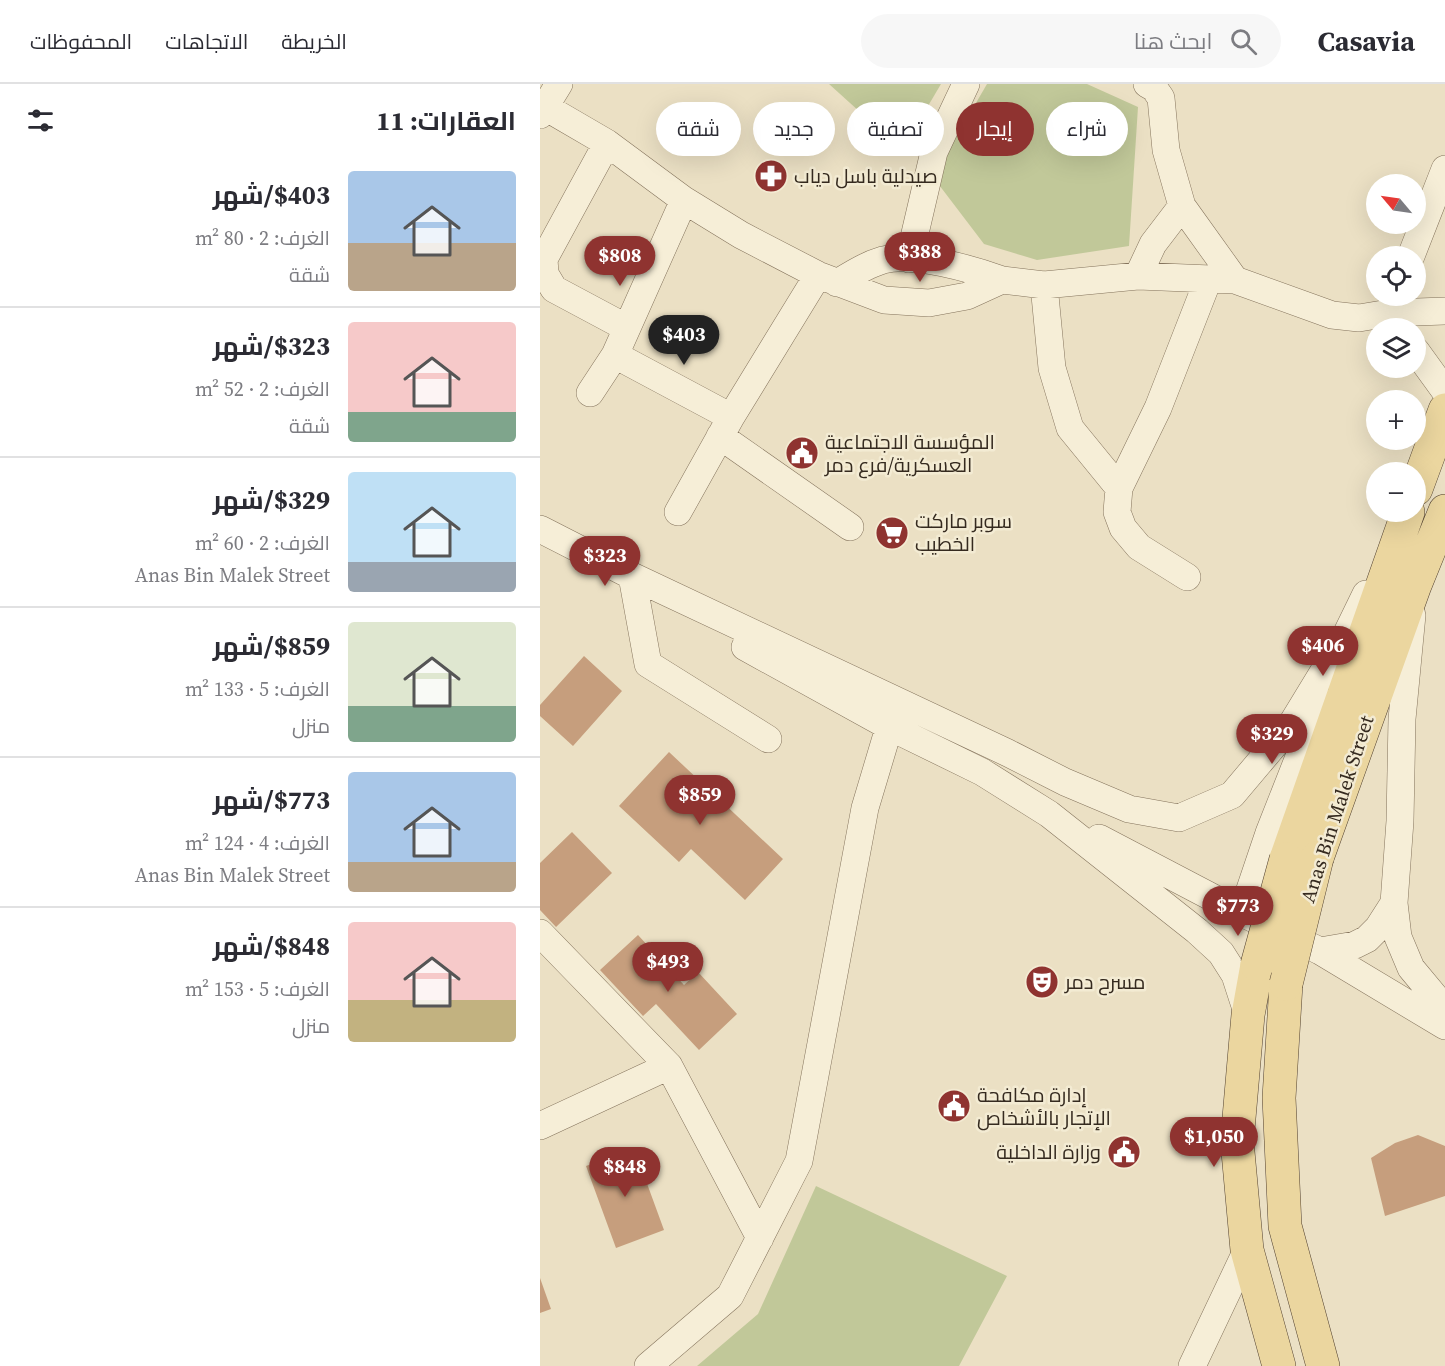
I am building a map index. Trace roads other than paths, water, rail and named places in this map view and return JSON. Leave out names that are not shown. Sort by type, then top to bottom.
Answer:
[{"type":"main road","points":[[1426,462],[1445,410]]},
{"type":"main road","name":"Anas Bin Malek Street","points":[[1279,1366],[1247,1250],[1237,1141],[1248,1015],[1257,965],[1445,511]]},
{"type":"main road","name":"Anas Bin Malek Street","points":[[1323,1366],[1285,1226],[1279,1098],[1286,984],[1301,858],[1404,522]]},
{"type":"street","points":[[559,84],[542,109],[607,143],[684,200],[741,235],[827,279],[884,300],[929,303],[967,296],[1002,280]]},
{"type":"street","points":[[909,259],[934,152],[966,84]]},
{"type":"street","points":[[1147,84],[1154,88],[1161,98],[1166,150],[1182,206],[1235,280]]},
{"type":"street","points":[[607,143],[544,259],[545,274],[554,289],[627,328]]},
{"type":"street","points":[[1415,246],[1445,169]]},
{"type":"street","points":[[590,393],[615,355],[684,200]]},
{"type":"street","points":[[1138,276],[1153,244],[1182,206]]},
{"type":"street","points":[[678,512],[726,426],[827,279],[885,260],[909,259],[975,270],[1002,280],[1044,285],[1138,276],[1235,280],[1332,315],[1359,318],[1395,312],[1445,311]]},
{"type":"street","points":[[1187,577],[1139,547],[1123,528],[1118,512],[1119,488],[1158,408],[1208,280]]},
{"type":"street","points":[[1044,285],[1052,368],[1070,428],[1119,488]]},
{"type":"street","points":[[615,355],[726,426],[850,527]]},
{"type":"street","points":[[1426,365],[1445,391]]},
{"type":"street","points":[[540,529],[632,576],[1097,796],[1129,809],[1179,818],[1232,795],[1291,725],[1347,633],[1402,522]]},
{"type":"street","points":[[632,576],[648,664],[768,739]]},
{"type":"street","points":[[1415,585],[1402,719],[1400,821],[1394,903],[1398,938],[1412,968],[1445,1009]]},
{"type":"street","points":[[691,604],[710,623],[754,652],[890,727],[982,772],[1049,814],[1147,862],[1242,914],[1320,951],[1445,1026]]},
{"type":"street","points":[[1242,914],[1269,833],[1347,633]]},
{"type":"street","points":[[648,1366],[730,1296],[799,1161],[864,808],[897,700]]},
{"type":"street","points":[[1049,814],[1197,931],[1221,953],[1235,975],[1248,1015]]},
{"type":"street","points":[[1320,951],[1355,945],[1367,939],[1378,928],[1394,903]]},
{"type":"street","points":[[540,933],[669,1066],[760,1238]]},
{"type":"street","points":[[540,1126],[669,1066]]},
{"type":"street","points":[[1192,1366],[1247,1250]]},
{"type":"place","name":"صيدلية باسل دياب","points":[[771,176]]},
{"type":"place","name":"المؤسسة الاجتماعية العسكرية/فرع دمر","points":[[802,453]]},
{"type":"place","name":"سوبر ماركت الخطيب","points":[[892,533]]},
{"type":"place","name":"مسرح دمر","points":[[1042,982]]},
{"type":"place","name":"إدارة مكافحة الإتجار بالأشخاص","points":[[954,1106]]},
{"type":"place","name":"وزارة الداخلية","points":[[1124,1152]]}]
